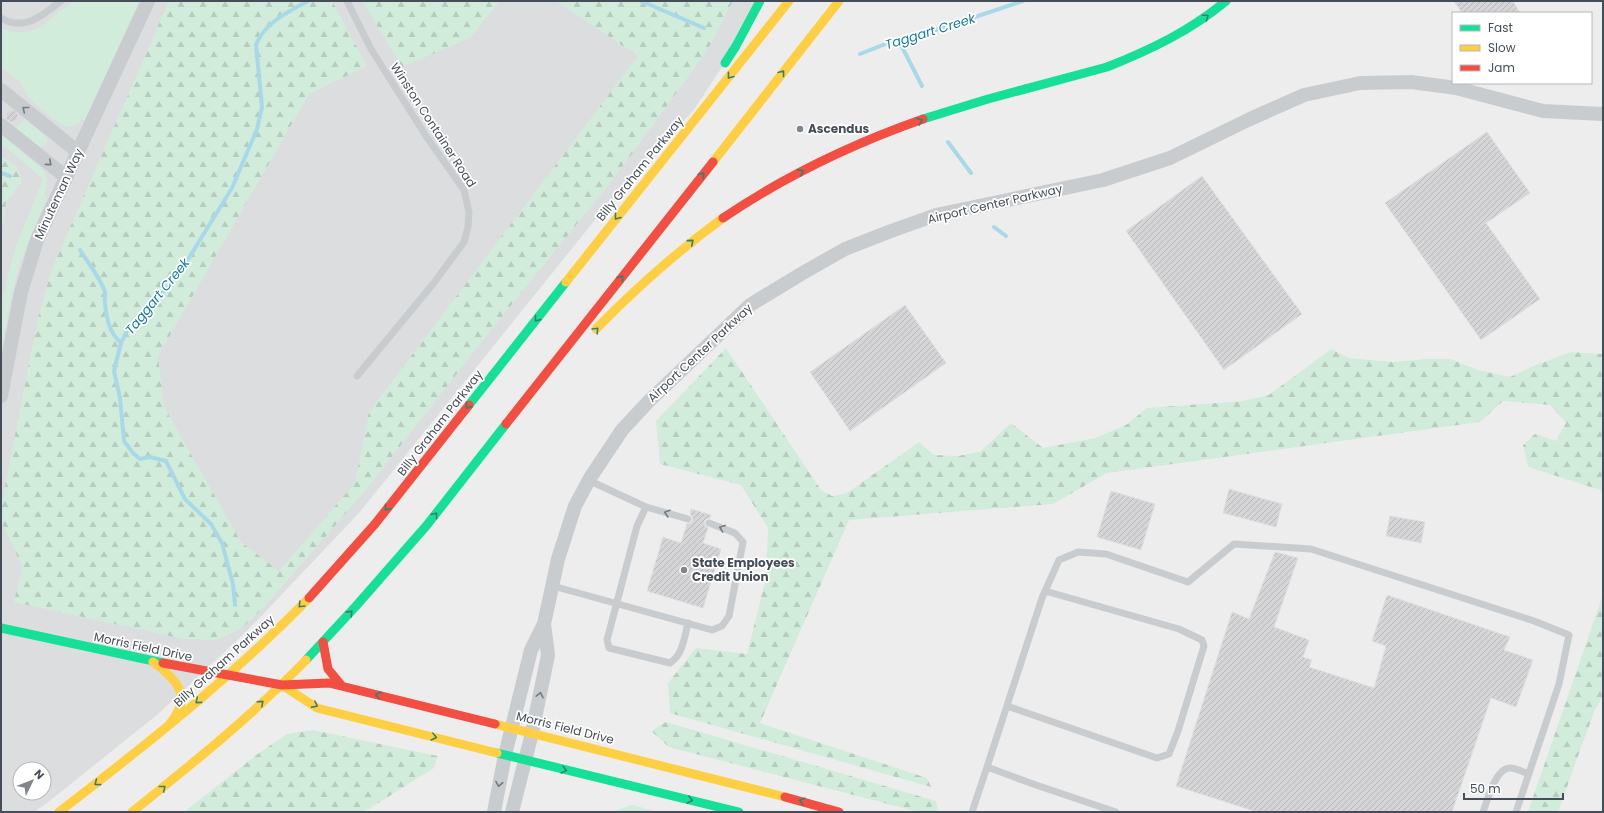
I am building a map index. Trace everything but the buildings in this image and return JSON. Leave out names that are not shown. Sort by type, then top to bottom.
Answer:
[{"type":"main road","points":[[719,72],[736,46],[760,1]]},
{"type":"main road","name":"Billy Graham Parkway","points":[[59,812],[120,765],[227,675],[282,625],[330,575],[378,520],[789,1]]},
{"type":"main road","points":[[132,812],[189,766],[282,685],[323,642],[427,525],[839,1]]},
{"type":"main road","points":[[592,334],[646,279],[696,237],[743,205],[809,168],[873,138],[923,120],[1107,67],[1136,56],[1185,32],[1226,1]]},
{"type":"main road","points":[[641,186],[710,85]]},
{"type":"main road","points":[[519,407],[581,345]]},
{"type":"main road","name":"Morris Field Drive","points":[[1,628],[153,662],[282,685],[329,683],[790,798],[839,812]]},
{"type":"main road","points":[[323,642],[328,669],[342,686]]},
{"type":"main road","points":[[153,662],[169,674],[179,687],[181,700],[180,710],[169,725]]},
{"type":"main road","name":"Morris Field Drive","points":[[282,685],[317,708],[739,812]]},
{"type":"street","name":"Minuteman Way","points":[[1,396],[21,292],[28,264],[37,240],[148,1]]},
{"type":"street","name":"Airport Center Parkway","points":[[494,812],[504,755],[531,650],[544,624],[558,559],[575,506],[588,480],[622,430],[648,402],[750,305],[845,249],[891,231],[936,215],[1103,180],[1170,158],[1250,118],[1304,95],[1360,83],[1411,82],[1456,88],[1543,111],[1603,114]]},
{"type":"street","points":[[1,90],[78,152]]},
{"type":"street","points":[[1,125],[66,177]]},
{"type":"street","name":"Airport Center Parkway","points":[[512,812],[526,760],[548,655],[544,624]]},
{"type":"lane","points":[[1,18],[12,23],[21,24],[31,22],[61,1]]},
{"type":"lane","name":"Winston Container Road","points":[[347,1],[371,49],[426,136],[464,190],[470,212],[464,242],[432,284],[357,376]]},
{"type":"lane","points":[[588,480],[646,507],[688,519]]},
{"type":"lane","points":[[646,507],[637,526],[606,640],[609,648],[670,663],[675,660],[680,653],[688,623]]},
{"type":"lane","points":[[553,586],[712,630],[722,626],[729,616],[743,542],[735,533],[709,523]]},
{"type":"lane","points":[[972,812],[1045,591],[1059,560],[1078,552],[1106,554],[1188,582],[1234,544],[1311,549],[1534,621],[1569,635],[1559,684],[1516,812]]},
{"type":"lane","points":[[1007,706],[1157,758],[1169,754],[1178,732],[1204,646],[1202,640],[1179,629],[1045,591]]},
{"type":"lane","points":[[987,767],[1116,812]]},
{"type":"lane","points":[[1483,812],[1498,774],[1503,770],[1511,768],[1529,774]]},
{"type":"shaded area","points":[[1,1],[760,1],[736,46],[693,111],[636,169],[359,513],[247,631],[158,714],[52,799],[52,761],[12,761],[12,801],[49,801],[34,812],[1,812]]},
{"type":"green space","points":[[73,1],[139,1],[85,120],[82,119],[78,124],[70,127],[60,124],[35,104],[27,96],[20,82],[1,67],[1,28],[20,32],[39,28]]},
{"type":"green space","points":[[169,1],[332,1],[367,66],[309,94],[158,356],[164,407],[241,542],[279,571],[355,483],[369,412],[638,56],[556,1],[733,1],[707,51],[614,178],[487,335],[365,491],[264,607],[242,628],[217,640],[184,639],[14,602],[22,566],[1,521],[1,507],[38,318],[52,269]]},
{"type":"green space","points":[[362,1],[500,1],[470,38],[402,67]]},
{"type":"green space","points":[[25,119],[47,137],[48,142],[40,148],[14,130]]},
{"type":"green space","points":[[1,134],[43,170],[47,181],[44,196],[47,198],[20,262],[10,302],[1,352],[2,298],[16,246],[43,179],[8,149],[1,146]]},
{"type":"green space","points":[[1,156],[17,167],[22,182],[6,202],[1,236]]},
{"type":"green space","points":[[726,348],[821,490],[832,496],[847,493],[919,442],[934,455],[959,456],[981,451],[1011,423],[1043,448],[1095,438],[1126,425],[1147,408],[1242,401],[1269,395],[1331,349],[1349,358],[1393,362],[1424,359],[1451,359],[1478,370],[1510,377],[1536,365],[1571,352],[1603,354],[1603,496],[1600,490],[1528,467],[1523,445],[1535,434],[1556,441],[1566,423],[1550,405],[1503,401],[1480,422],[1107,473],[1053,504],[849,520],[760,723],[927,778],[931,787],[670,713],[668,683],[696,648],[747,654],[766,578],[768,528],[741,485],[660,464],[656,421]]},
{"type":"green space","points":[[1603,594],[1603,696],[1594,712],[1558,812],[1528,812]]},
{"type":"green space","points":[[666,722],[936,801],[938,812],[919,812],[669,747],[651,731]]},
{"type":"green space","points":[[313,730],[438,756],[434,768],[364,812],[184,812],[259,753],[287,734]]},
{"type":"green space","points":[[632,805],[659,812],[611,812]]},
{"type":"waterway","name":"Taggart Creek","points":[[235,605],[233,584],[222,543],[211,524],[185,499],[166,461],[150,457],[140,459],[133,453],[124,441],[120,398],[114,371],[121,343],[128,329],[142,313],[152,306],[184,266],[232,188],[257,129],[262,107],[256,45],[260,37],[271,24],[308,1]]},
{"type":"waterway","name":"Taggart Creek","points":[[641,1],[704,28]]},
{"type":"waterway","name":"Taggart Creek","points":[[860,54],[898,39],[936,30],[1023,1]]},
{"type":"waterway","points":[[898,39],[922,86]]},
{"type":"waterway","points":[[948,142],[971,173]]},
{"type":"waterway","points":[[1,173],[10,176]]},
{"type":"waterway","points":[[994,227],[1006,236]]},
{"type":"waterway","points":[[80,250],[103,286],[109,325],[114,335],[121,343]]},
{"type":"traffic: fast","points":[[725,63],[736,46],[760,1]]},
{"type":"traffic: fast","points":[[923,119],[988,99],[1107,67],[1139,54],[1184,31],[1226,1]]},
{"type":"traffic: fast","points":[[469,405],[566,282]]},
{"type":"traffic: fast","points":[[306,660],[427,525],[506,424]]},
{"type":"traffic: fast","points":[[1,628],[163,663]]},
{"type":"traffic: fast","points":[[497,753],[739,812]]},
{"type":"traffic: slow","points":[[566,282],[789,1]]},
{"type":"traffic: slow","points":[[713,162],[839,1]]},
{"type":"traffic: slow","points":[[596,329],[657,271],[723,218]]},
{"type":"traffic: slow","points":[[59,812],[188,710],[250,655],[309,598]]},
{"type":"traffic: slow","points":[[132,812],[243,720],[306,660]]},
{"type":"traffic: slow","points":[[153,662],[169,675],[179,688],[181,704],[171,722]]},
{"type":"traffic: slow","points":[[282,685],[317,708],[497,753]]},
{"type":"traffic: slow","points":[[495,724],[785,797]]},
{"type":"traffic: jam","points":[[723,218],[770,188],[820,162],[871,139],[923,119]]},
{"type":"traffic: jam","points":[[506,424],[713,162]]},
{"type":"traffic: jam","points":[[309,598],[375,524],[469,405]]},
{"type":"traffic: jam","points":[[323,642],[328,669],[342,686]]},
{"type":"traffic: jam","points":[[163,663],[282,685],[329,683],[495,724]]},
{"type":"traffic: jam","points":[[785,797],[839,812]]},
{"type":"place","name":"Ascendus","points":[[800,129]]},
{"type":"place","name":"State Employees Credit Union","points":[[684,570]]}]
